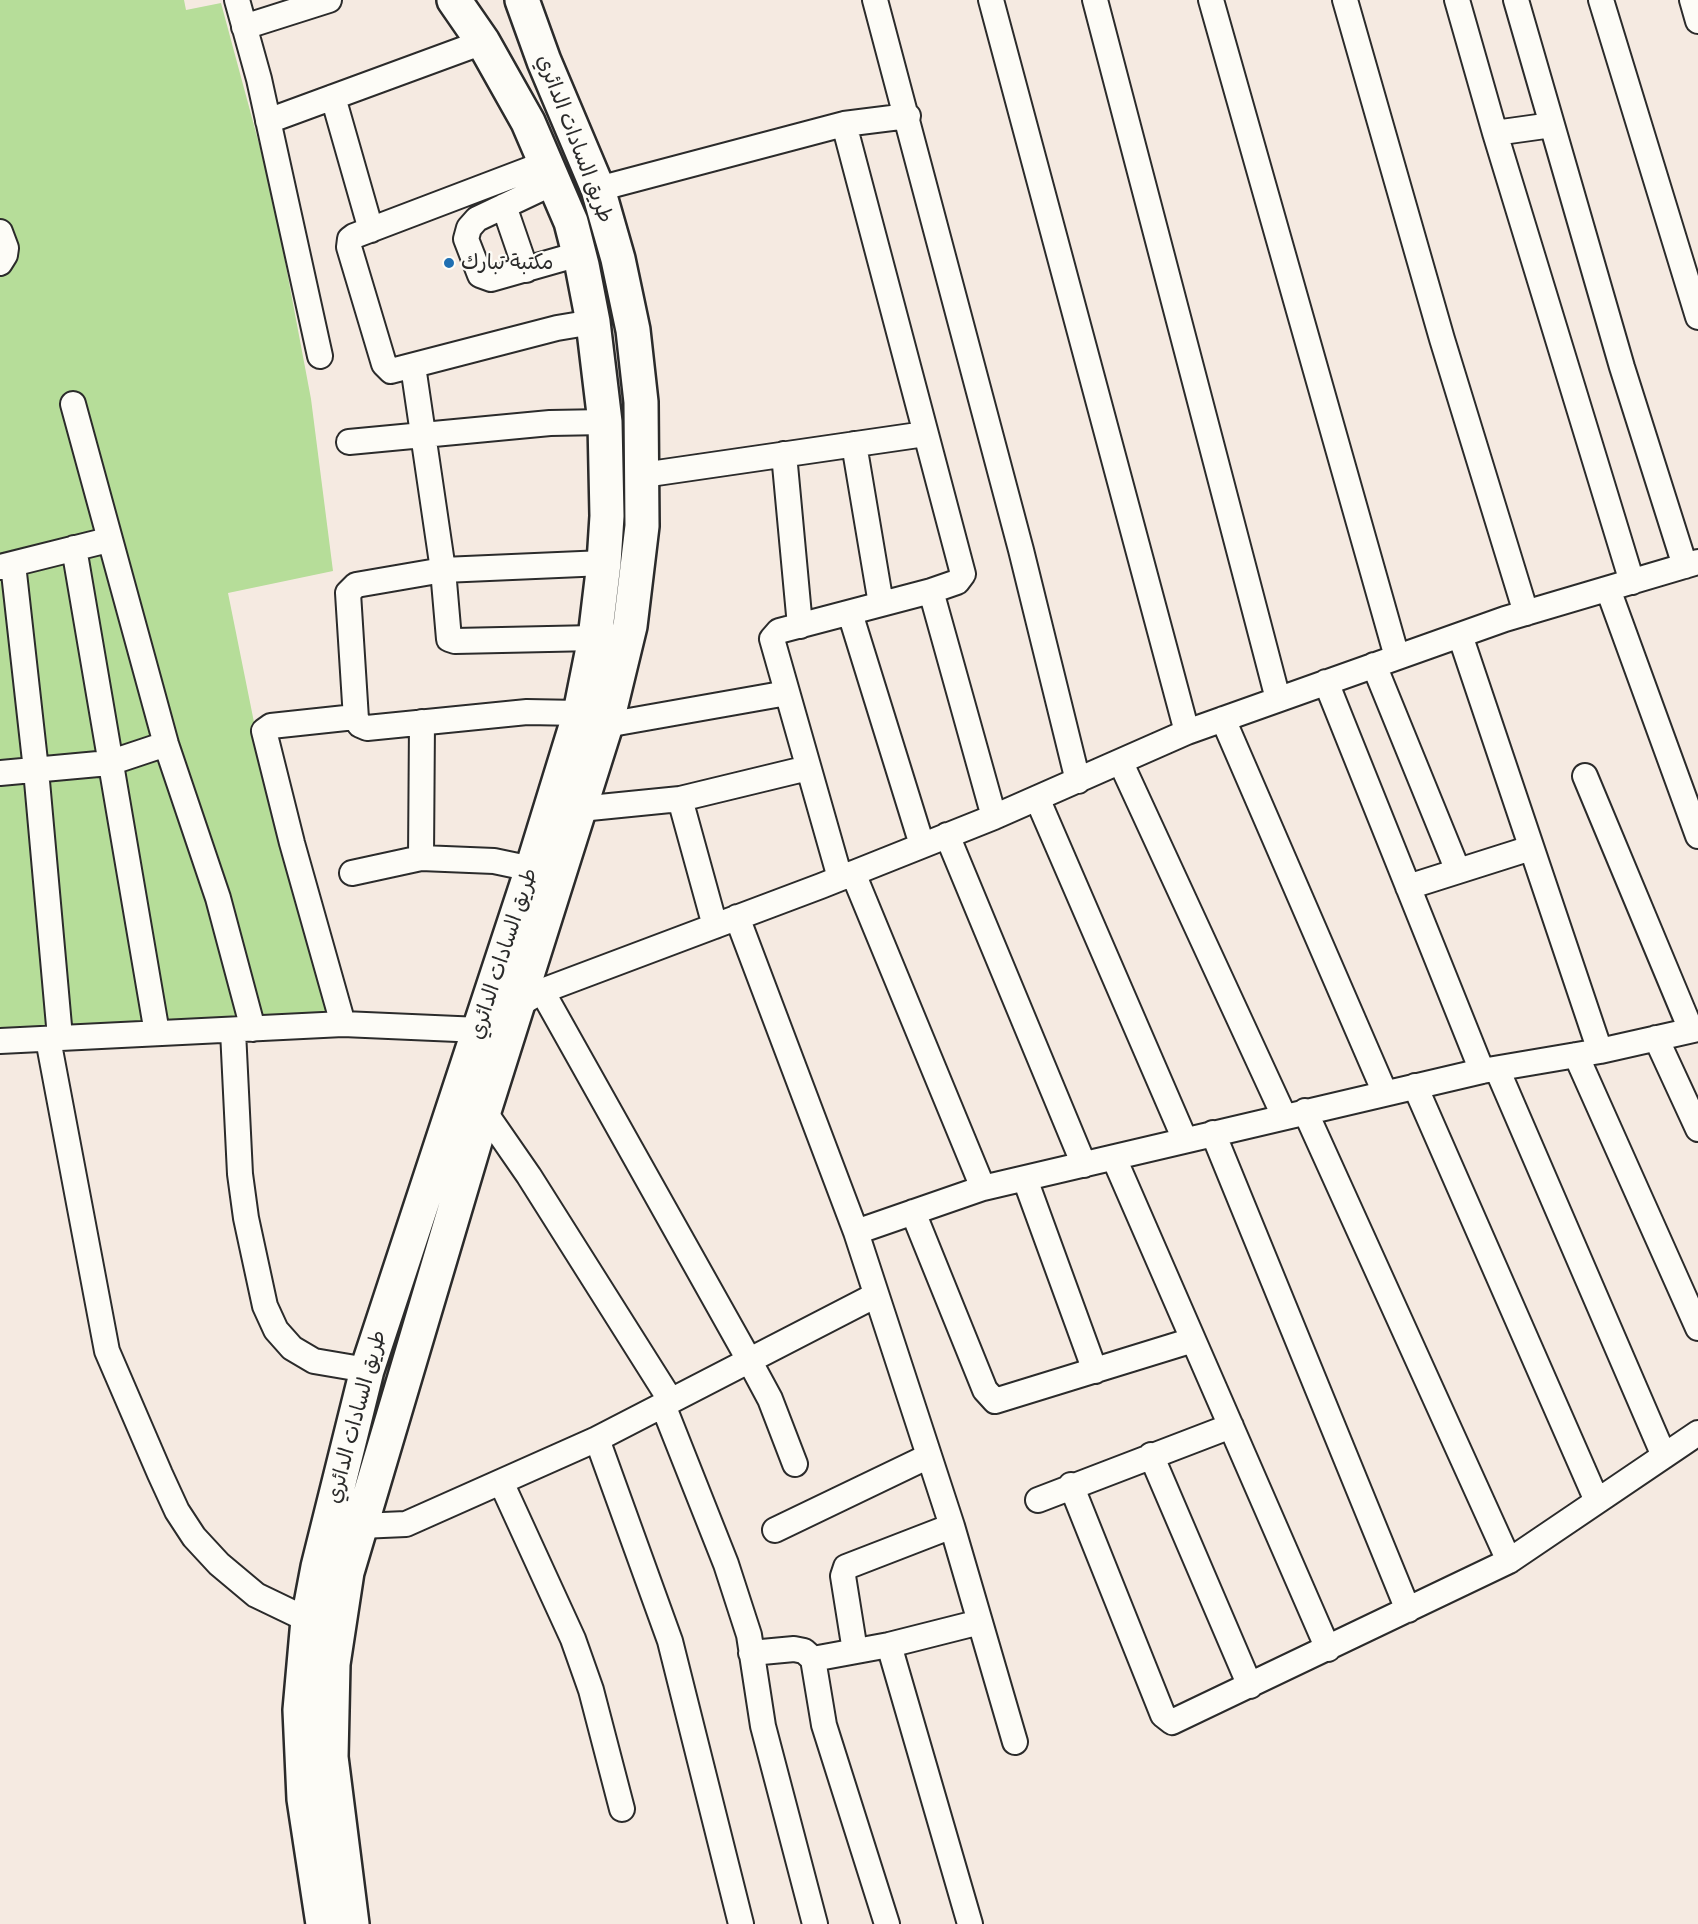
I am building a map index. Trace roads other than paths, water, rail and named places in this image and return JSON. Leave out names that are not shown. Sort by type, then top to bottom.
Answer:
[{"type":"highway","name":"طريق السادات الدائري","points":[[352,1924],[335,1804],[331,1710],[338,1618],[360,1527],[484,1111],[530,998],[580,809],[593,719],[595,638],[604,562],[607,492],[605,422],[593,321],[571,222],[551,173],[507,83],[483,42],[454,0]]},
{"type":"highway","name":"طريق السادات الدائري","points":[[323,1924],[304,1799],[301,1755],[302,1676],[308,1620],[329,1517],[367,1370],[532,869],[593,719],[619,676],[636,586],[643,475],[641,402],[633,330],[618,259],[598,189],[544,61],[522,0]]},
{"type":"highway","points":[[507,83],[508,66],[513,60],[529,54],[544,61]]},
{"type":"highway","points":[[381,1327],[383,1334],[391,1343],[404,1346],[416,1340]]},
{"type":"street","points":[[237,0],[268,121],[320,356]]},
{"type":"street","points":[[244,27],[328,0]]},
{"type":"street","points":[[875,0],[908,116],[1021,550],[1078,781]]},
{"type":"street","points":[[991,0],[1187,732]]},
{"type":"street","points":[[1095,0],[1278,699]]},
{"type":"street","points":[[1211,0],[1397,657]]},
{"type":"street","points":[[1345,0],[1442,339],[1526,613]]},
{"type":"street","points":[[1457,0],[1495,133],[1632,582]]},
{"type":"street","points":[[795,1464],[770,1399],[749,1360],[530,998],[994,817],[1187,732],[1526,613],[1692,564],[1622,368],[1516,0]]},
{"type":"street","points":[[1601,0],[1698,317]]},
{"type":"street","points":[[1692,0],[1698,21]]},
{"type":"street","points":[[268,121],[483,42]]},
{"type":"street","points":[[333,97],[371,230]]},
{"type":"street","points":[[598,189],[844,124],[908,116]]},
{"type":"street","points":[[844,124],[963,574],[957,582],[931,591],[779,631],[772,639],[808,768],[846,875],[983,1188]]},
{"type":"street","points":[[1495,133],[1552,125]]},
{"type":"street","points":[[551,173],[504,206],[477,219],[469,228],[466,239],[483,278],[495,279],[579,254]]},
{"type":"street","points":[[551,173],[371,230],[354,236],[348,242],[384,364],[391,371],[557,328],[593,321]]},
{"type":"street","points":[[504,206],[526,270]]},
{"type":"street","points":[[0,232],[6,248],[6,255],[0,263]]},
{"type":"street","points":[[413,366],[442,570],[449,639],[455,641],[595,638]]},
{"type":"street","points":[[73,404],[108,540],[166,744],[218,898],[243,1030],[240,1174],[246,1218],[265,1306],[276,1330],[292,1348],[314,1361],[367,1370]]},
{"type":"street","points":[[350,442],[550,423],[605,422]]},
{"type":"street","points":[[643,475],[925,434]]},
{"type":"street","points":[[854,444],[881,604]]},
{"type":"street","points":[[784,454],[801,626]]},
{"type":"street","points":[[108,540],[6,565],[36,770],[54,1038],[107,1351],[159,1474],[177,1511],[194,1537],[219,1564],[256,1595],[308,1620]]},
{"type":"street","points":[[74,548],[157,1033]]},
{"type":"street","points":[[604,562],[442,570],[356,585],[349,589],[355,717],[358,723],[368,728],[527,712],[593,719],[787,693]]},
{"type":"street","points":[[1608,589],[1698,836]]},
{"type":"street","points":[[931,591],[994,817]]},
{"type":"street","points":[[849,613],[922,845]]},
{"type":"street","points":[[1460,635],[1600,1050]]},
{"type":"street","points":[[1374,665],[1458,871]]},
{"type":"street","points":[[1326,682],[1408,887],[1664,1456]]},
{"type":"street","points":[[343,1024],[289,832],[264,731],[271,726],[355,717]]},
{"type":"street","points":[[1223,719],[1385,1093]]},
{"type":"street","points":[[421,858],[422,722]]},
{"type":"street","points":[[0,773],[109,763],[166,744]]},
{"type":"street","points":[[1120,763],[1295,1114],[1509,1561]]},
{"type":"street","points":[[580,809],[680,799],[808,768]]},
{"type":"street","points":[[856,1232],[983,1188],[1415,1086],[1576,1055],[1694,1029],[1585,776]]},
{"type":"street","points":[[1037,798],[1185,1140]]},
{"type":"street","points":[[680,799],[714,926]]},
{"type":"street","points":[[946,836],[1084,1165]]},
{"type":"street","points":[[1408,887],[1531,848]]},
{"type":"street","points":[[352,873],[421,858],[494,861],[532,869]]},
{"type":"street","points":[[737,917],[856,1232],[952,1526],[1015,1742]]},
{"type":"street","points":[[0,1041],[343,1024],[480,1030]]},
{"type":"street","points":[[1656,1038],[1698,1129]]},
{"type":"street","points":[[1576,1055],[1698,1328]]},
{"type":"street","points":[[1415,1086],[1597,1501]]},
{"type":"street","points":[[484,1111],[529,1176],[667,1403],[726,1564],[749,1635],[764,1726],[815,1924]]},
{"type":"street","points":[[1213,1133],[1408,1610]]},
{"type":"street","points":[[1114,1158],[1328,1649]]},
{"type":"street","points":[[1025,1179],[1095,1371]]},
{"type":"street","points":[[913,1212],[990,1398],[1000,1401],[1193,1340]]},
{"type":"street","points":[[360,1527],[406,1524],[597,1439],[876,1295]]},
{"type":"street","points":[[1038,1500],[1071,1485],[1231,1426]]},
{"type":"street","points":[[1071,1485],[1166,1719],[1178,1721],[1509,1561],[1698,1433]]},
{"type":"street","points":[[597,1439],[670,1641],[741,1924]]},
{"type":"street","points":[[1150,1455],[1250,1686]]},
{"type":"street","points":[[775,1530],[929,1456]]},
{"type":"street","points":[[501,1482],[573,1639],[591,1690],[622,1809]]},
{"type":"street","points":[[855,1651],[843,1576],[846,1567],[952,1526]]},
{"type":"street","points":[[813,1659],[889,1645],[980,1622]]},
{"type":"street","points":[[889,1645],[970,1924]]},
{"type":"street","points":[[752,1653],[794,1649],[804,1651],[813,1659],[824,1725],[888,1924]]},
{"type":"place","name":"مكتبة تبارك","points":[[449,263]]}]
